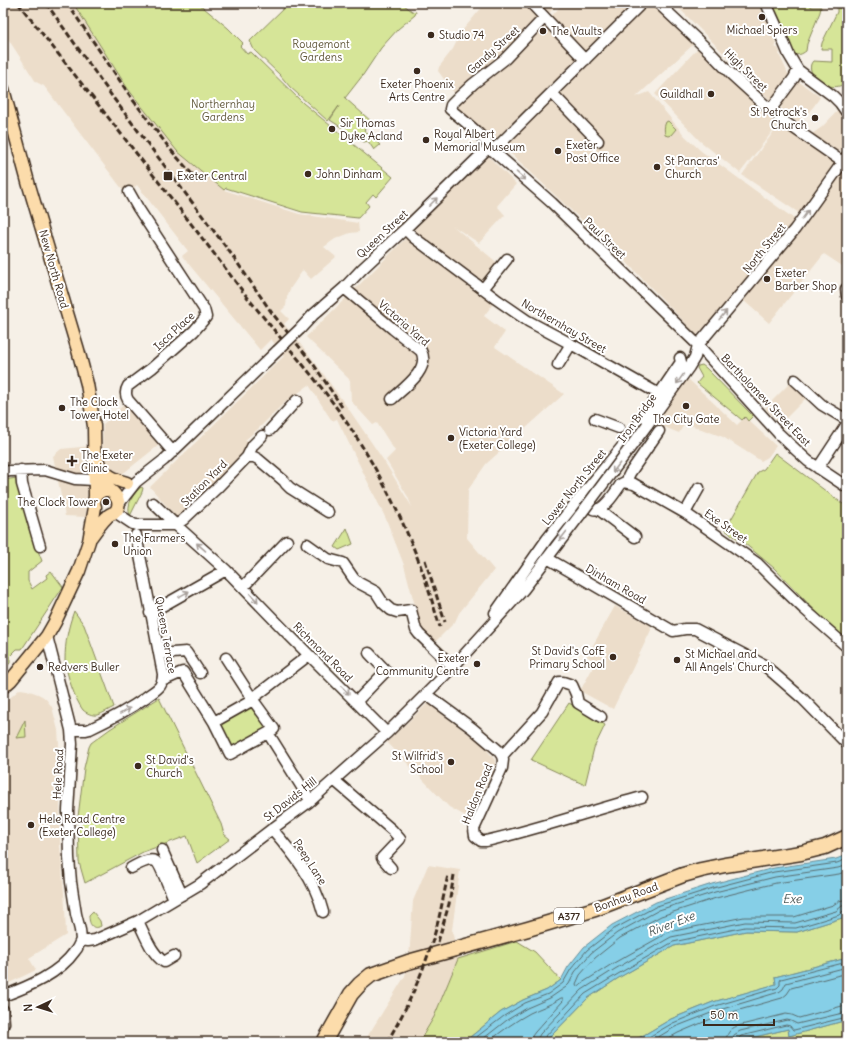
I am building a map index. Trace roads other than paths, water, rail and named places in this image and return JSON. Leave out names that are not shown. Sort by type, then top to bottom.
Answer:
[{"type":"highway","name":"Bonhay Road","points":[[324,1042],[351,994],[371,975],[408,962],[595,909],[683,875],[725,865],[800,853],[825,847],[847,837]]},
{"type":"main road","name":"New North Road","points":[[3,89],[28,182],[87,384],[94,426],[95,450],[95,502],[89,541],[79,571],[70,592],[47,636],[18,672],[3,687]]},
{"type":"main road","name":"New North Road","points":[[89,541],[96,529],[114,510],[116,496],[110,491],[95,450]]},
{"type":"main road","points":[[101,469],[115,480],[131,482]]},
{"type":"main road","points":[[110,491],[103,490],[98,492],[95,502],[99,513],[102,514],[114,510]]},
{"type":"street","points":[[531,3],[585,60]]},
{"type":"street","name":"Queen Street","points":[[110,491],[131,482],[164,460],[173,452],[313,315],[344,288],[485,151],[492,150],[500,144],[642,3]]},
{"type":"street","name":"High Street","points":[[658,3],[732,75],[782,120],[846,161]]},
{"type":"street","points":[[766,3],[788,55],[798,70],[833,96],[847,113]]},
{"type":"street","name":"Gandy Street","points":[[457,99],[473,84],[505,59],[544,18]]},
{"type":"street","points":[[771,109],[794,78],[798,70]]},
{"type":"street","points":[[552,93],[598,141]]},
{"type":"street","name":"Paul Street","points":[[457,99],[451,105],[450,109],[482,137],[492,150],[552,203],[698,346]]},
{"type":"street","name":"North Street","points":[[698,346],[795,229],[846,161]]},
{"type":"street","name":"Isca Place","points":[[129,192],[206,314],[204,320],[194,332],[152,368],[128,386],[125,393],[128,400],[173,452]]},
{"type":"street","name":"Northernhay Street","points":[[405,229],[413,237],[528,321],[659,394]]},
{"type":"street","points":[[483,289],[507,259]]},
{"type":"street","name":"Victoria Yard","points":[[344,288],[424,355],[424,361],[417,376],[392,398]]},
{"type":"street","points":[[558,365],[571,344]]},
{"type":"street","name":"Iron Bridge","points":[[547,558],[689,367],[695,357],[698,346]]},
{"type":"street","name":"Bartholomew Street East","points":[[698,346],[778,433],[808,461],[847,487]]},
{"type":"street","name":"Lower North Street","points":[[485,631],[492,617],[547,539],[580,498],[625,433],[659,394],[681,362],[680,358]]},
{"type":"street","points":[[800,382],[822,405],[847,420]]},
{"type":"street","name":"Station Yard","points":[[176,525],[218,487],[247,457],[253,445],[297,400]]},
{"type":"street","points":[[595,419],[625,433]]},
{"type":"street","points":[[818,468],[847,424]]},
{"type":"street","points":[[580,498],[592,509],[603,507],[621,484],[629,482],[628,477],[630,473],[659,431]]},
{"type":"street","points":[[247,457],[254,457],[258,459],[290,488],[328,512]]},
{"type":"street","points":[[21,470],[22,484],[40,546]]},
{"type":"street","points":[[3,472],[45,470],[75,479],[94,480]]},
{"type":"street","name":"Queen Street","points":[[114,510],[131,482]]},
{"type":"street","name":"Exe Street","points":[[629,482],[685,513],[756,563],[847,647]]},
{"type":"street","points":[[685,513],[699,488]]},
{"type":"street","name":"Richmond Road","points":[[153,502],[226,570],[386,733]]},
{"type":"street","points":[[598,509],[635,537]]},
{"type":"street","points":[[114,510],[132,524],[136,525],[176,525]]},
{"type":"street","name":"Queens Terrace","points":[[71,730],[90,729],[134,706],[161,685],[163,674],[150,613],[136,534]]},
{"type":"street","points":[[243,587],[287,541]]},
{"type":"street","points":[[307,544],[328,558],[343,563],[354,579],[376,592],[383,603],[391,610],[397,612],[411,610],[416,630],[419,634],[454,667]]},
{"type":"street","name":"St Davids Hill","points":[[81,940],[96,940],[138,921],[200,884],[310,800],[386,733],[454,667],[523,590],[547,558]]},
{"type":"street","name":"Dinham Road","points":[[547,558],[673,631],[690,628],[695,629],[764,665],[803,698],[847,744]]},
{"type":"street","points":[[150,613],[226,570]]},
{"type":"street","name":"Hele Road","points":[[47,636],[71,730],[72,744],[68,811],[71,882],[81,940]]},
{"type":"street","points":[[159,654],[186,652],[200,673]]},
{"type":"street","points":[[356,702],[386,671],[369,653]]},
{"type":"street","points":[[214,722],[255,698],[309,655]]},
{"type":"street","points":[[162,681],[183,672],[214,722],[230,754],[274,729],[255,698],[226,658]]},
{"type":"street","points":[[502,756],[542,712],[559,682],[564,682],[572,686],[578,703],[601,717]]},
{"type":"street","name":"Haldon Road","points":[[427,694],[483,737],[498,750],[502,756],[502,768],[474,829],[475,836],[481,841],[521,833],[599,808],[642,797]]},
{"type":"street","points":[[268,733],[310,800]]},
{"type":"street","points":[[334,780],[392,830],[400,839],[382,858],[391,868]]},
{"type":"street","name":"Peep Lane","points":[[272,828],[295,856],[320,900],[323,912]]},
{"type":"street","points":[[162,850],[178,897]]},
{"type":"street","points":[[131,868],[148,861],[155,861],[178,897]]},
{"type":"street","points":[[138,921],[158,958],[164,962],[174,956]]},
{"type":"street","points":[[3,996],[18,991],[49,975],[74,953],[81,940]]},
{"type":"street","points":[[3,1010],[3,1026]]},
{"type":"water","name":"Exe","points":[[847,855],[847,913],[842,918],[797,932],[746,931],[674,946],[620,977],[588,998],[545,1042],[464,1042],[501,1012],[523,1000],[547,990],[561,980],[568,967],[584,947],[612,925],[656,902],[712,884],[774,868],[836,859]]},
{"type":"water","points":[[847,958],[847,1020],[789,1036],[788,1029],[734,1042],[632,1042],[671,1019],[713,1002],[776,984],[775,977]]},
{"type":"railway","points":[[18,3],[253,305],[317,382],[353,431],[374,467],[403,523],[422,570],[440,627]]},
{"type":"railway","points":[[46,3],[114,99],[232,255],[272,313],[314,365],[342,407]]},
{"type":"railway","points":[[67,3],[133,100],[170,149],[197,180]]},
{"type":"railway","points":[[425,560],[445,622]]},
{"type":"railway","points":[[387,1042],[409,1001],[427,959],[438,922],[448,875]]},
{"type":"railway","points":[[438,942],[449,904],[454,875]]},
{"type":"place","name":"Michael Spiers","points":[[762,17]]},
{"type":"place","name":"The Vaults","points":[[543,31]]},
{"type":"place","name":"Studio 74","points":[[431,35]]},
{"type":"place","name":"Exeter Phoenix Arts Centre","points":[[417,71]]},
{"type":"place","name":"Guildhall","points":[[711,94]]},
{"type":"place","name":"St Petrock's Church","points":[[815,118]]},
{"type":"place","name":"Sir Thomas Dyke Acland","points":[[332,129]]},
{"type":"place","name":"Royal Albert Memorial Museum","points":[[426,140]]},
{"type":"place","name":"Exeter Post Office","points":[[558,151]]},
{"type":"place","name":"St Pancras' Church","points":[[657,167]]},
{"type":"place","name":"John Dinham","points":[[308,174]]},
{"type":"place","name":"Exeter Central","points":[[168,176]]},
{"type":"place","name":"Exeter Barber Shop","points":[[767,279]]},
{"type":"place","name":"The City Gate","points":[[686,406]]},
{"type":"place","name":"The Clock Tower Hotel","points":[[62,408]]},
{"type":"place","name":"Victoria Yard (Exeter College)","points":[[451,438]]},
{"type":"place","name":"The Exeter Clinic","points":[[72,461]]},
{"type":"place","name":"The Clock Tower","points":[[106,502]]},
{"type":"place","name":"The Farmers Union","points":[[115,544]]},
{"type":"place","name":"St David's CofE Primary School","points":[[613,657]]},
{"type":"place","name":"St Michael and All Angels' Church","points":[[677,660]]},
{"type":"place","name":"Exeter Community Centre","points":[[477,664]]},
{"type":"place","name":"Redvers Buller","points":[[40,667]]},
{"type":"place","name":"St Wilfrid's School","points":[[451,762]]},
{"type":"place","name":"St David's Church","points":[[138,766]]},
{"type":"place","name":"Hele Road Centre (Exeter College)","points":[[31,825]]},
{"type":"park label","name":"Rougemont Gardens","points":[[321,50]]},
{"type":"park label","name":"Northernhay Gardens","points":[[223,110]]},
{"type":"water label","name":"River Exe","points":[[671,924]]}]
